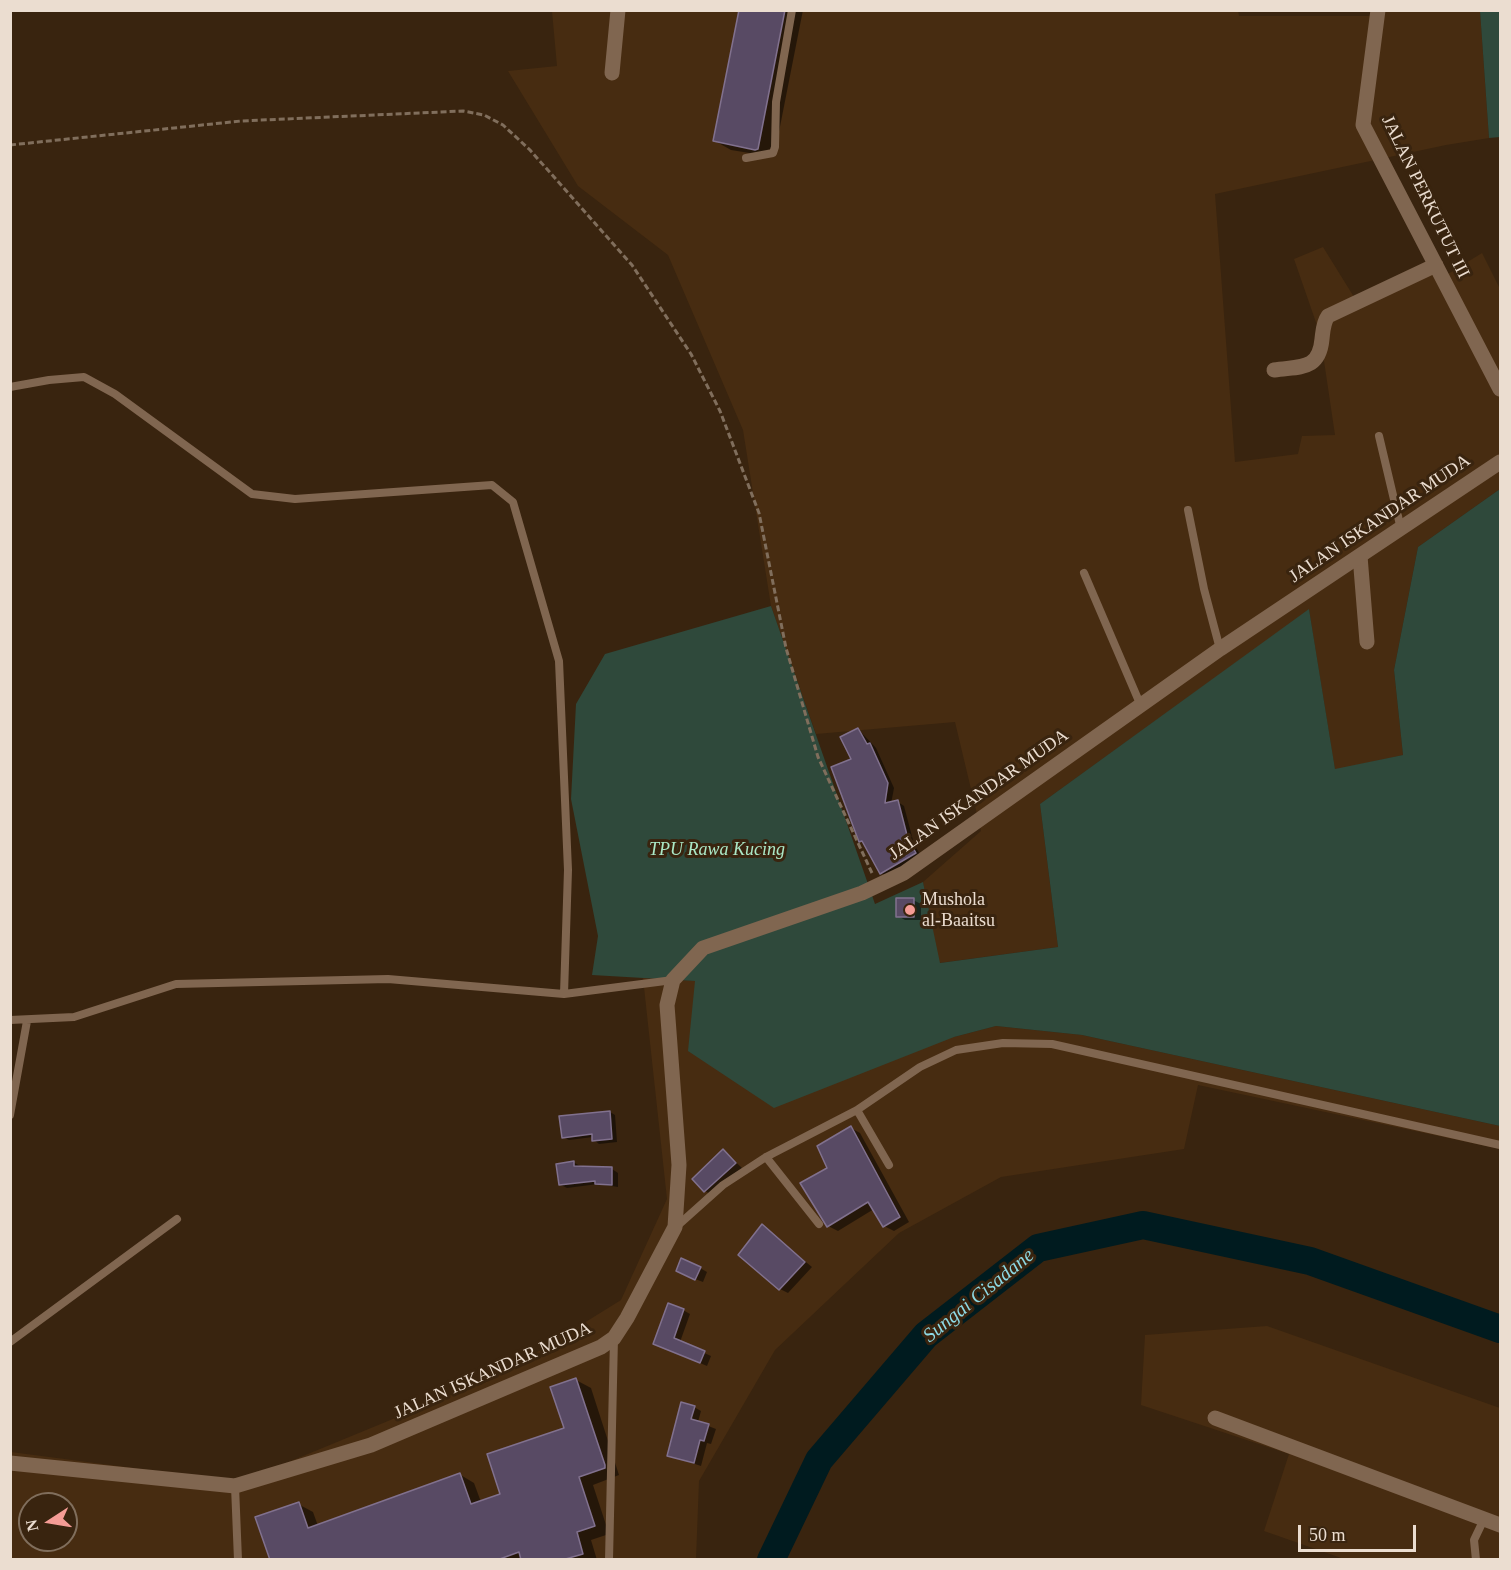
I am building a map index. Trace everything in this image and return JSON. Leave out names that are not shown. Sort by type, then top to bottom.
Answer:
[{"type":"street","points":[[612,73],[618,10]]},
{"type":"street","name":"JALAN PERKUTUT III","points":[[1378,10],[1363,125],[1500,389]]},
{"type":"street","points":[[1274,370],[1314,362],[1321,355],[1324,321],[1328,316],[1436,265]]},
{"type":"street","name":"JALAN ISKANDAR MUDA","points":[[10,1463],[235,1486],[371,1445],[601,1347],[614,1338],[675,1227],[679,1165],[667,1005],[673,980],[703,948],[878,886],[904,873],[1220,649],[1500,462]]},
{"type":"street","points":[[1360,556],[1367,642]]},
{"type":"street","points":[[1215,1418],[1500,1525]]},
{"type":"lane","points":[[746,158],[768,155],[773,153],[775,147],[776,102],[792,10]]},
{"type":"lane","points":[[10,387],[84,377],[115,394],[252,494],[296,498],[492,485],[513,502],[559,661],[568,870],[564,994]]},
{"type":"lane","points":[[1378,436],[1401,529]]},
{"type":"lane","points":[[1188,510],[1204,589],[1220,649]]},
{"type":"lane","points":[[1084,573],[1141,706]]},
{"type":"lane","points":[[10,1020],[74,1017],[176,984],[206,982],[388,979],[564,994],[673,980]]},
{"type":"lane","points":[[10,1115],[27,1021]]},
{"type":"lane","points":[[675,1227],[723,1185],[766,1157],[857,1110],[921,1067],[956,1050],[1003,1042],[1052,1044],[1500,1145]]},
{"type":"lane","points":[[857,1110],[888,1165]]},
{"type":"lane","points":[[766,1157],[819,1224]]},
{"type":"lane","points":[[10,1342],[177,1219]]},
{"type":"lane","points":[[609,1560],[614,1338]]},
{"type":"lane","points":[[235,1486],[238,1560]]},
{"type":"lane","points":[[1476,1560],[1474,1540],[1484,1519]]},
{"type":"path","points":[[10,146],[241,121],[463,111],[484,114],[503,125],[530,150],[632,266],[691,354],[720,411],[759,513],[786,648],[818,757],[878,886]]},
{"type":"shaded area","points":[[1238,10],[1239,16],[1378,16],[1378,11],[1480,11],[1489,138],[1215,194],[1235,462],[1298,454],[1302,436],[1335,435],[1320,334],[1294,259],[1323,247],[1354,297],[1436,260],[1448,274],[1482,253],[1500,289],[1500,489],[1418,547],[1394,670],[1403,755],[1335,770],[1309,610],[1040,804],[1058,947],[939,963],[923,882],[981,831],[955,722],[816,734],[771,606],[743,430],[668,255],[578,186],[508,71],[557,66],[552,11]]},
{"type":"shaded area","points":[[643,978],[696,981],[954,1037],[996,1026],[1082,1035],[1500,1126],[1500,1149],[1198,1085],[1184,1149],[1001,1177],[899,1233],[775,1350],[699,1481],[696,1559],[11,1560],[11,1452],[240,1482],[502,1374],[621,1300],[667,1199]]},
{"type":"shaded area","points":[[1267,1326],[1500,1408],[1500,1559],[1344,1559],[1264,1531],[1289,1454],[1141,1405],[1145,1335]]},
{"type":"green space","points":[[1480,11],[1500,11],[1500,137],[1489,138]]},
{"type":"green space","name":"TPU Rawa Kucing","points":[[1500,489],[1500,1126],[1082,1035],[996,1026],[954,1037],[774,1108],[688,1051],[695,981],[592,975],[598,936],[571,799],[576,704],[605,654],[771,606],[875,904],[923,882],[940,963],[1058,947],[1040,804],[1309,609],[1335,769],[1403,755],[1394,670],[1418,547]]},
{"type":"building","points":[[739,10],[785,10],[758,149],[755,150],[713,141]]},
{"type":"building","points":[[858,728],[867,744],[870,743],[888,783],[885,803],[898,800],[908,839],[916,853],[880,874],[862,841],[859,842],[831,767],[851,759],[840,737]]},
{"type":"building","points":[[896,898],[914,898],[914,917],[896,917]]},
{"type":"building","points":[[610,1111],[612,1139],[592,1141],[592,1134],[562,1138],[559,1116]]},
{"type":"building","points":[[851,1126],[900,1217],[883,1227],[868,1202],[827,1227],[800,1183],[827,1168],[817,1146]]},
{"type":"building","points":[[723,1149],[736,1163],[704,1192],[692,1179]]},
{"type":"building","points":[[574,1161],[574,1166],[612,1167],[612,1185],[595,1184],[595,1181],[559,1185],[556,1164]]},
{"type":"building","points":[[762,1224],[805,1262],[779,1290],[738,1255]]},
{"type":"building","points":[[681,1258],[701,1267],[695,1280],[676,1271]]},
{"type":"building","points":[[668,1303],[684,1309],[674,1338],[705,1351],[700,1363],[653,1344]]},
{"type":"building","points":[[576,1378],[605,1465],[605,1468],[579,1477],[595,1526],[577,1532],[583,1554],[562,1560],[521,1560],[519,1552],[497,1560],[270,1560],[255,1517],[299,1502],[308,1528],[460,1473],[471,1504],[500,1494],[487,1454],[564,1428],[550,1387]]},
{"type":"building","points":[[681,1402],[695,1406],[691,1419],[709,1424],[704,1441],[700,1440],[694,1463],[667,1456]]},
{"type":"waterway","name":"Sungai Cisadane","points":[[771,1560],[819,1460],[926,1335],[1038,1248],[1143,1225],[1310,1261],[1500,1329]]},
{"type":"place","name":"Mushola al-Baaitsu","points":[[910,910]]}]
